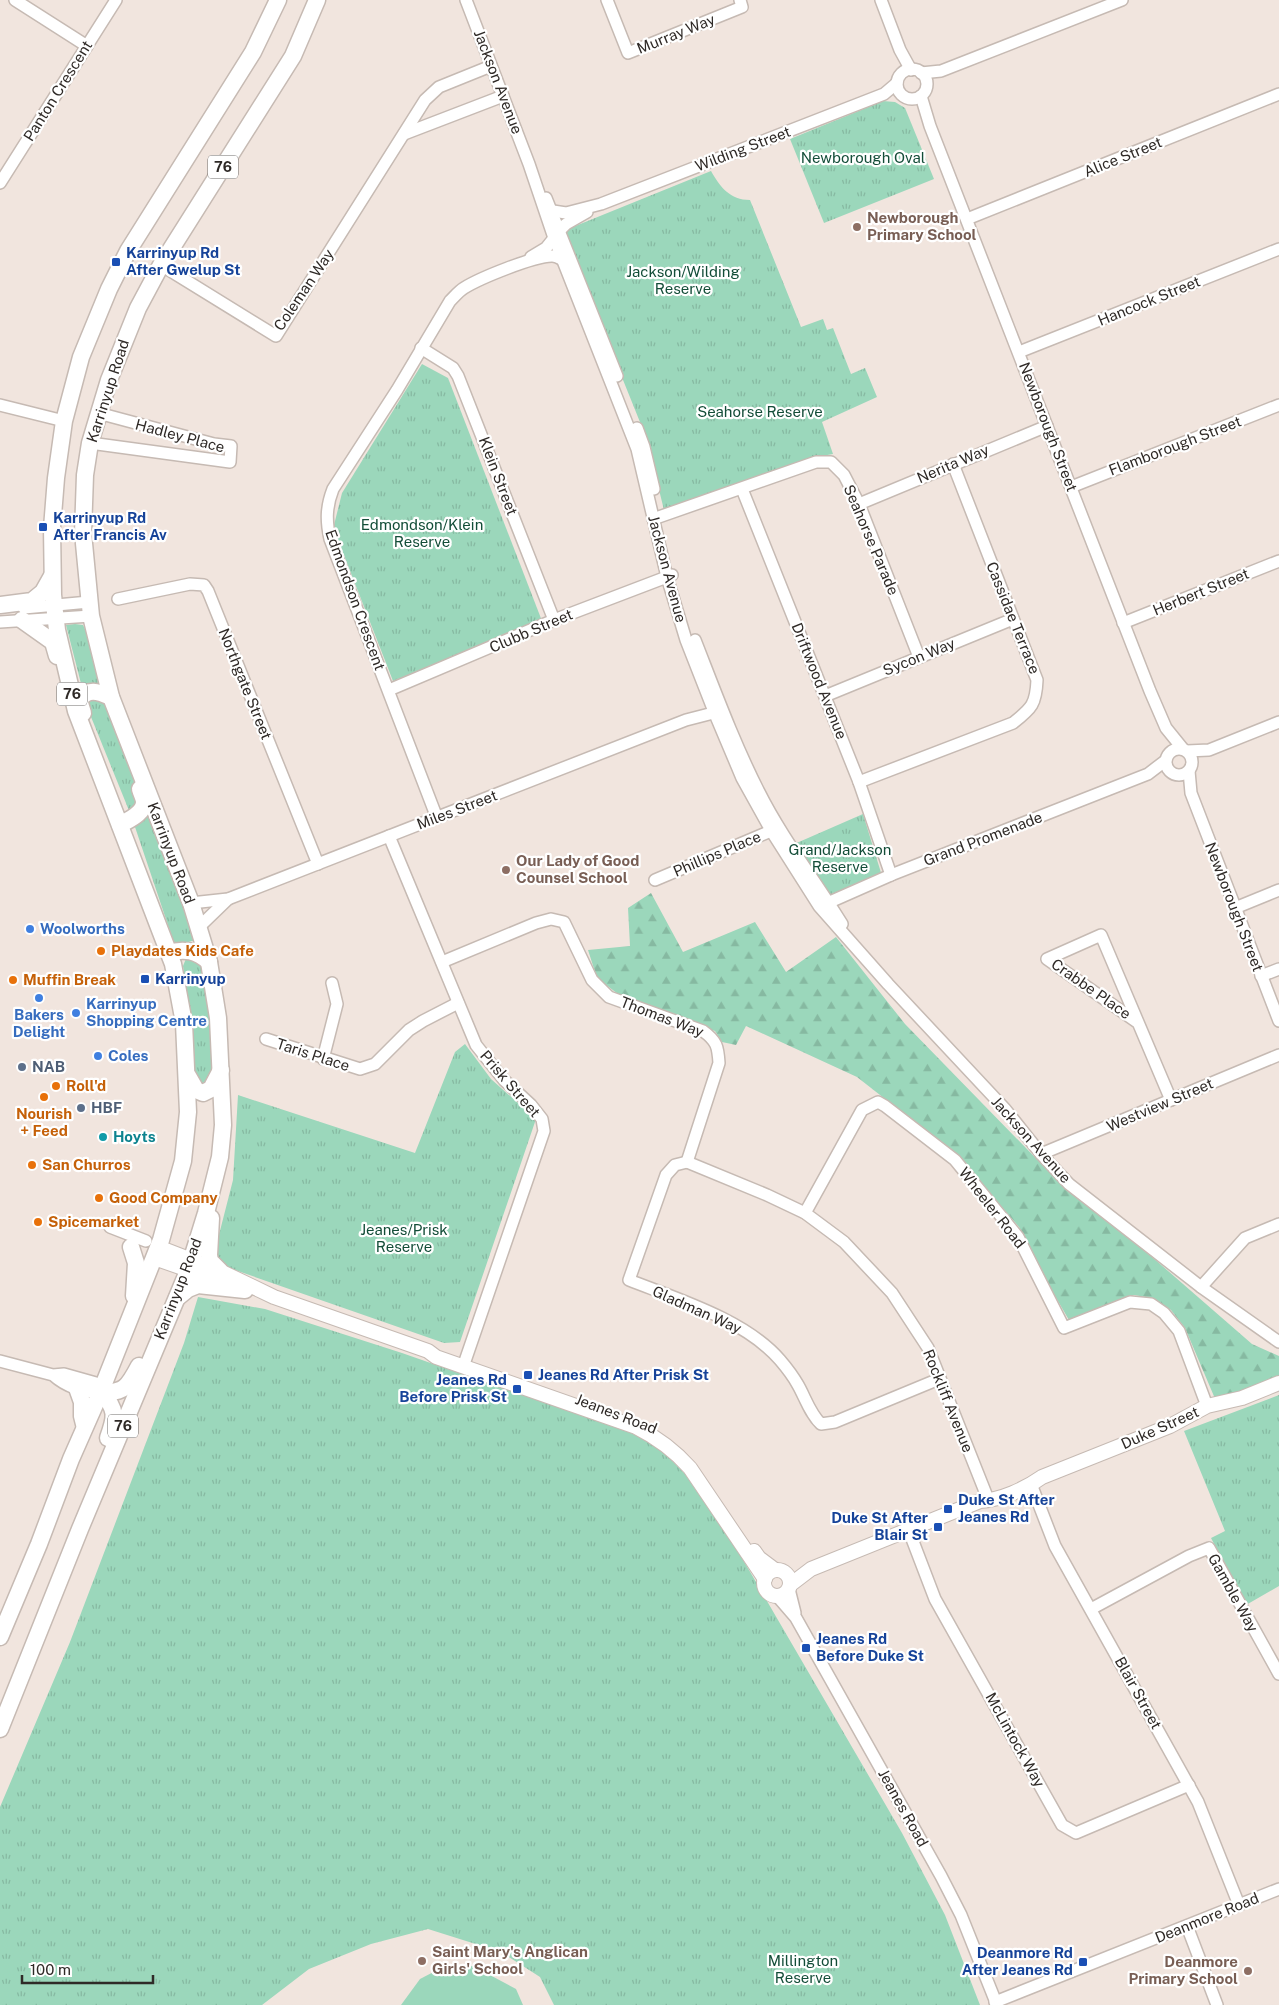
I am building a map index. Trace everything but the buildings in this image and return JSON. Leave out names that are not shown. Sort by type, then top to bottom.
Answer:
[{"type":"highway","name":"Karrinyup Road","points":[[0,1637],[134,1306],[147,1248],[166,1224],[184,1151],[188,1112],[184,1023],[173,964],[76,711],[64,664],[54,612],[53,506],[64,421],[81,358],[109,289],[128,251],[253,52],[278,0]]},
{"type":"highway","name":"Karrinyup Road","points":[[0,1729],[80,1529],[190,1265],[220,1157],[223,1125],[218,1018],[210,962],[191,903],[111,697],[90,609],[84,554],[83,510],[85,475],[90,443],[126,333],[161,265],[293,56],[317,0]]},
{"type":"highway","points":[[0,606],[25,603],[38,598],[53,576]]},
{"type":"highway","points":[[22,620],[53,642],[67,698],[77,728],[85,733],[87,725],[80,698],[91,691],[98,691],[111,697]]},
{"type":"highway","points":[[120,825],[134,818],[141,810],[144,802],[128,758],[130,749]]},
{"type":"highway","points":[[169,953],[179,950],[191,951],[200,954],[210,962]]},
{"type":"highway","points":[[186,1068],[193,1087],[202,1093],[211,1089],[221,1070]]},
{"type":"highway","points":[[220,1157],[220,1179],[212,1210],[209,1254],[210,1260],[220,1271]]},
{"type":"highway","points":[[134,1306],[134,1273],[136,1264],[147,1248]]},
{"type":"highway","points":[[176,1298],[188,1289],[198,1285],[245,1290]]},
{"type":"highway","points":[[101,1391],[118,1392],[131,1382],[153,1335],[166,1322]]},
{"type":"highway","points":[[77,1388],[82,1402],[84,1427]]},
{"type":"highway","points":[[80,1529],[96,1472],[112,1429],[115,1413],[111,1403],[101,1391]]},
{"type":"main road","name":"Jeanes Road","points":[[147,1248],[245,1290],[274,1297],[428,1351],[436,1357],[464,1363],[636,1427],[662,1441],[676,1452],[780,1582]]},
{"type":"main road","name":"Jeanes Road","points":[[190,1265],[220,1271],[274,1297]]},
{"type":"main road","name":"Duke Street","points":[[780,1582],[908,1530],[1028,1477],[1036,1480],[1170,1426],[1207,1406],[1242,1398],[1279,1383]]},
{"type":"street","points":[[15,0],[87,46]]},
{"type":"street","name":"Panton Crescent","points":[[0,183],[116,0]]},
{"type":"street","name":"Jackson Avenue","points":[[466,0],[529,164],[644,447],[657,518]]},
{"type":"street","name":"Murray Way","points":[[607,0],[628,53],[742,7],[740,0]]},
{"type":"street","name":"Newborough Street","points":[[881,0],[900,50],[907,75],[898,90],[916,95]]},
{"type":"street","points":[[907,75],[941,71],[1122,0]]},
{"type":"street","name":"Coleman Way","points":[[161,265],[276,336],[425,100],[439,87],[491,66]]},
{"type":"street","points":[[916,95],[941,71]]},
{"type":"street","name":"Newborough Street","points":[[907,75],[925,78],[916,95]]},
{"type":"street","name":"Wilding Street","points":[[553,210],[566,213],[601,204],[884,94],[907,75]]},
{"type":"street","name":"Wilding Street","points":[[884,94],[916,95]]},
{"type":"street","name":"Alice Street","points":[[967,219],[1279,94]]},
{"type":"street","name":"Newborough Street","points":[[916,95],[967,219],[1166,728],[1192,757],[1191,792],[1279,1021]]},
{"type":"street","points":[[404,134],[503,96]]},
{"type":"street","name":"Jackson Avenue","points":[[529,164],[553,210],[563,260],[636,449],[657,518],[671,575],[677,614],[717,708],[751,797],[824,904],[856,947],[1005,1109],[1041,1154],[1069,1184],[1201,1287],[1279,1342]]},
{"type":"street","name":"Wilding Street","points":[[557,234],[566,224],[601,204]]},
{"type":"street","name":"Edmondson Crescent","points":[[437,818],[330,539],[326,513],[333,489],[397,390],[450,301],[458,292],[474,283],[514,266],[546,248],[557,234]]},
{"type":"street","name":"Hancock Street","points":[[1019,352],[1279,249]]},
{"type":"street","name":"Edmondson Crescent","points":[[514,266],[550,256],[563,260]]},
{"type":"street","name":"Klein Street","points":[[421,348],[453,368],[458,376],[554,620]]},
{"type":"street","points":[[0,405],[64,421]]},
{"type":"street","name":"Flamborough Street","points":[[1071,487],[1279,405]]},
{"type":"street","name":"Hadley Place","points":[[90,443],[230,462],[231,446],[214,444],[98,414]]},
{"type":"street","name":"Nerita Way","points":[[860,504],[952,464],[1047,426]]},
{"type":"street","name":"Seahorse Parade","points":[[657,518],[816,462],[831,462],[844,475],[860,504],[918,656]]},
{"type":"street","name":"Cassidae Terrace","points":[[859,782],[1013,723],[1030,710],[1036,697],[1037,680],[952,464]]},
{"type":"street","name":"Driftwood Avenue","points":[[742,489],[859,782],[891,875]]},
{"type":"street","name":"Herbert Street","points":[[1123,622],[1279,561]]},
{"type":"street","name":"Clubb Street","points":[[389,690],[554,620],[671,575]]},
{"type":"street","name":"Northgate Street","points":[[118,599],[190,584],[204,586],[208,591],[318,864]]},
{"type":"street","points":[[0,610],[54,612],[90,609]]},
{"type":"street","points":[[0,622],[22,620],[54,612]]},
{"type":"street","name":"Sycon Way","points":[[825,696],[918,656],[1013,619]]},
{"type":"street","name":"Miles Street","points":[[191,903],[228,900],[717,708]]},
{"type":"street","points":[[1167,757],[1173,749],[1209,750],[1279,722]]},
{"type":"street","name":"Newborough Street","points":[[1166,728],[1167,757],[1172,774],[1191,792]]},
{"type":"street","points":[[1172,774],[1184,775],[1209,750]]},
{"type":"street","name":"Grand Promenade","points":[[824,904],[891,875],[1148,774],[1167,757]]},
{"type":"street","name":"Grand Promenade","points":[[1148,774],[1172,774]]},
{"type":"street","name":"Phillips Place","points":[[656,880],[775,830]]},
{"type":"street","name":"Prisk Street","points":[[389,836],[476,1045],[504,1080],[531,1105],[542,1120],[544,1132],[464,1363]]},
{"type":"street","points":[[1235,908],[1279,890]]},
{"type":"street","name":"Miles Street","points":[[199,927],[228,900]]},
{"type":"street","name":"Thomas Way","points":[[442,962],[551,919],[564,922],[592,980],[608,997],[703,1031],[710,1036],[718,1046],[718,1063],[687,1162]]},
{"type":"street","name":"Crabbe Place","points":[[1137,1022],[1047,959],[1101,936],[1171,1100]]},
{"type":"street","points":[[1262,976],[1279,969]]},
{"type":"street","points":[[323,1059],[337,1004],[332,982]]},
{"type":"street","name":"Taris Place","points":[[266,1040],[360,1070],[375,1064],[409,1030],[422,1021],[458,1003]]},
{"type":"street","name":"Westview Street","points":[[1041,1154],[1279,1055]]},
{"type":"street","name":"Wheeler Road","points":[[805,1213],[862,1110],[878,1102],[955,1160],[1018,1237],[1064,1328],[1130,1302],[1151,1304],[1164,1313],[1179,1331],[1207,1406]]},
{"type":"street","name":"Rockliff Avenue","points":[[687,1162],[805,1213],[844,1242],[892,1293],[928,1348],[983,1497]]},
{"type":"street","name":"Gladman Way","points":[[687,1162],[675,1165],[666,1174],[629,1280],[691,1304],[742,1328],[779,1359],[797,1384],[816,1419],[821,1424],[835,1422],[939,1379]]},
{"type":"street","points":[[1201,1287],[1245,1238],[1279,1224]]},
{"type":"street","points":[[110,1227],[147,1248]]},
{"type":"street","points":[[0,1361],[53,1375],[64,1374],[96,1383],[101,1391],[93,1393],[63,1384],[53,1375]]},
{"type":"street","name":"Blair Street","points":[[1036,1480],[1055,1546],[1189,1786],[1239,1905]]},
{"type":"street","name":"McLintock Way","points":[[908,1530],[935,1598],[1062,1825],[1076,1833],[1189,1786]]},
{"type":"street","name":"Gamble Way","points":[[1091,1608],[1189,1556],[1209,1548],[1279,1674]]},
{"type":"street","name":"Jeanes Road","points":[[780,1582],[796,1618],[952,1895],[996,2004]]},
{"type":"street","name":"Deanmore Road","points":[[996,2004],[1279,1889]]},
{"type":"street","points":[[1187,1926],[1217,2005]]},
{"type":"green space","name":"Newborough Oval","points":[[883,101],[895,102],[905,108],[934,179],[824,223],[790,139]]},
{"type":"green space","points":[[711,171],[726,192],[737,198],[750,200],[801,327],[823,319],[827,330],[833,328],[851,374],[865,368],[877,397],[822,422],[833,454],[816,457],[664,510],[646,437],[563,231]]},
{"type":"green space","name":"Edmondson/Klein Reserve","points":[[422,364],[448,378],[542,621],[393,681],[338,540],[334,525],[342,493]]},
{"type":"green space","points":[[66,625],[83,625],[90,639],[141,803],[130,813],[87,707]]},
{"type":"green space","points":[[149,809],[199,942],[192,941],[175,946],[134,824]]},
{"type":"green space","name":"Grand/Jackson Reserve","points":[[863,814],[882,876],[828,898],[792,845]]},
{"type":"green space","points":[[651,893],[683,952],[755,922],[786,972],[836,937],[905,1024],[1062,1185],[1152,1257],[1252,1344],[1279,1356],[1279,1376],[1216,1401],[1185,1328],[1171,1310],[1151,1298],[1134,1295],[1069,1320],[1019,1227],[958,1156],[857,1077],[746,1026],[736,1045],[722,1042],[715,1031],[622,997],[597,978],[588,950],[630,946],[628,908]]},
{"type":"green space","points":[[187,956],[203,961],[212,1001],[214,1078],[200,1086],[195,1081],[192,1052],[194,1042],[183,966]]},
{"type":"green space","name":"Jeanes/Prisk Reserve","points":[[465,1044],[491,1079],[536,1119],[460,1342],[444,1343],[212,1262],[233,1180],[238,1095],[415,1153],[455,1052]]},
{"type":"green space","name":"Millington Reserve","points":[[198,1297],[265,1309],[402,1353],[631,1433],[660,1448],[685,1474],[742,1558],[902,1833],[945,1915],[980,2005],[554,2005],[540,1977],[501,1952],[428,1929],[371,1944],[309,1969],[262,2005],[0,2005],[0,1807],[70,1642],[184,1343]]},
{"type":"green space","points":[[1279,1395],[1279,1586],[1246,1605],[1211,1538],[1225,1531],[1184,1431]]},
{"type":"green space","points":[[445,1966],[473,1966],[516,1989],[523,2005],[401,2005],[420,1979]]},
{"type":"place","name":"Newborough Primary School","points":[[857,227]]},
{"type":"place","name":"Karrinyup Rd After Gwelup St","points":[[116,262]]},
{"type":"place","name":"Karrinyup Rd After Francis Av","points":[[43,527]]},
{"type":"place","name":"Our Lady of Good Counsel School","points":[[506,870]]},
{"type":"place","name":"Woolworths","points":[[30,929]]},
{"type":"place","name":"Playdates Kids Cafe","points":[[101,951]]},
{"type":"place","name":"Karrinyup","points":[[145,979]]},
{"type":"place","name":"Muffin Break","points":[[13,980]]},
{"type":"place","name":"Bakers Delight","points":[[39,998]]},
{"type":"place","name":"Karrinyup Shopping Centre","points":[[76,1013]]},
{"type":"place","name":"Coles","points":[[98,1056]]},
{"type":"place","name":"NAB","points":[[22,1067]]},
{"type":"place","name":"Roll'd","points":[[56,1086]]},
{"type":"place","name":"Nourish + Feed","points":[[44,1097]]},
{"type":"place","name":"HBF","points":[[81,1108]]},
{"type":"place","name":"Hoyts","points":[[103,1137]]},
{"type":"place","name":"San Churros","points":[[32,1165]]},
{"type":"place","name":"Good Company","points":[[99,1198]]},
{"type":"place","name":"Spicemarket","points":[[38,1222]]},
{"type":"place","name":"Jeanes Rd After Prisk St","points":[[528,1375]]},
{"type":"place","name":"Jeanes Rd Before Prisk St","points":[[517,1389]]},
{"type":"place","name":"Duke St After Jeanes Rd","points":[[948,1509]]},
{"type":"place","name":"Duke St After Blair St","points":[[938,1527]]},
{"type":"place","name":"Jeanes Rd Before Duke St","points":[[806,1648]]},
{"type":"place","name":"Saint Mary's Anglican Girls' School","points":[[422,1961]]},
{"type":"place","name":"Deanmore Rd After Jeanes Rd","points":[[1083,1962]]},
{"type":"place","name":"Deanmore Primary School","points":[[1248,1971]]},
{"type":"park label","name":"Jackson/Wilding Reserve","points":[[683,280]]},
{"type":"park label","name":"Seahorse Reserve","points":[[760,412]]}]
